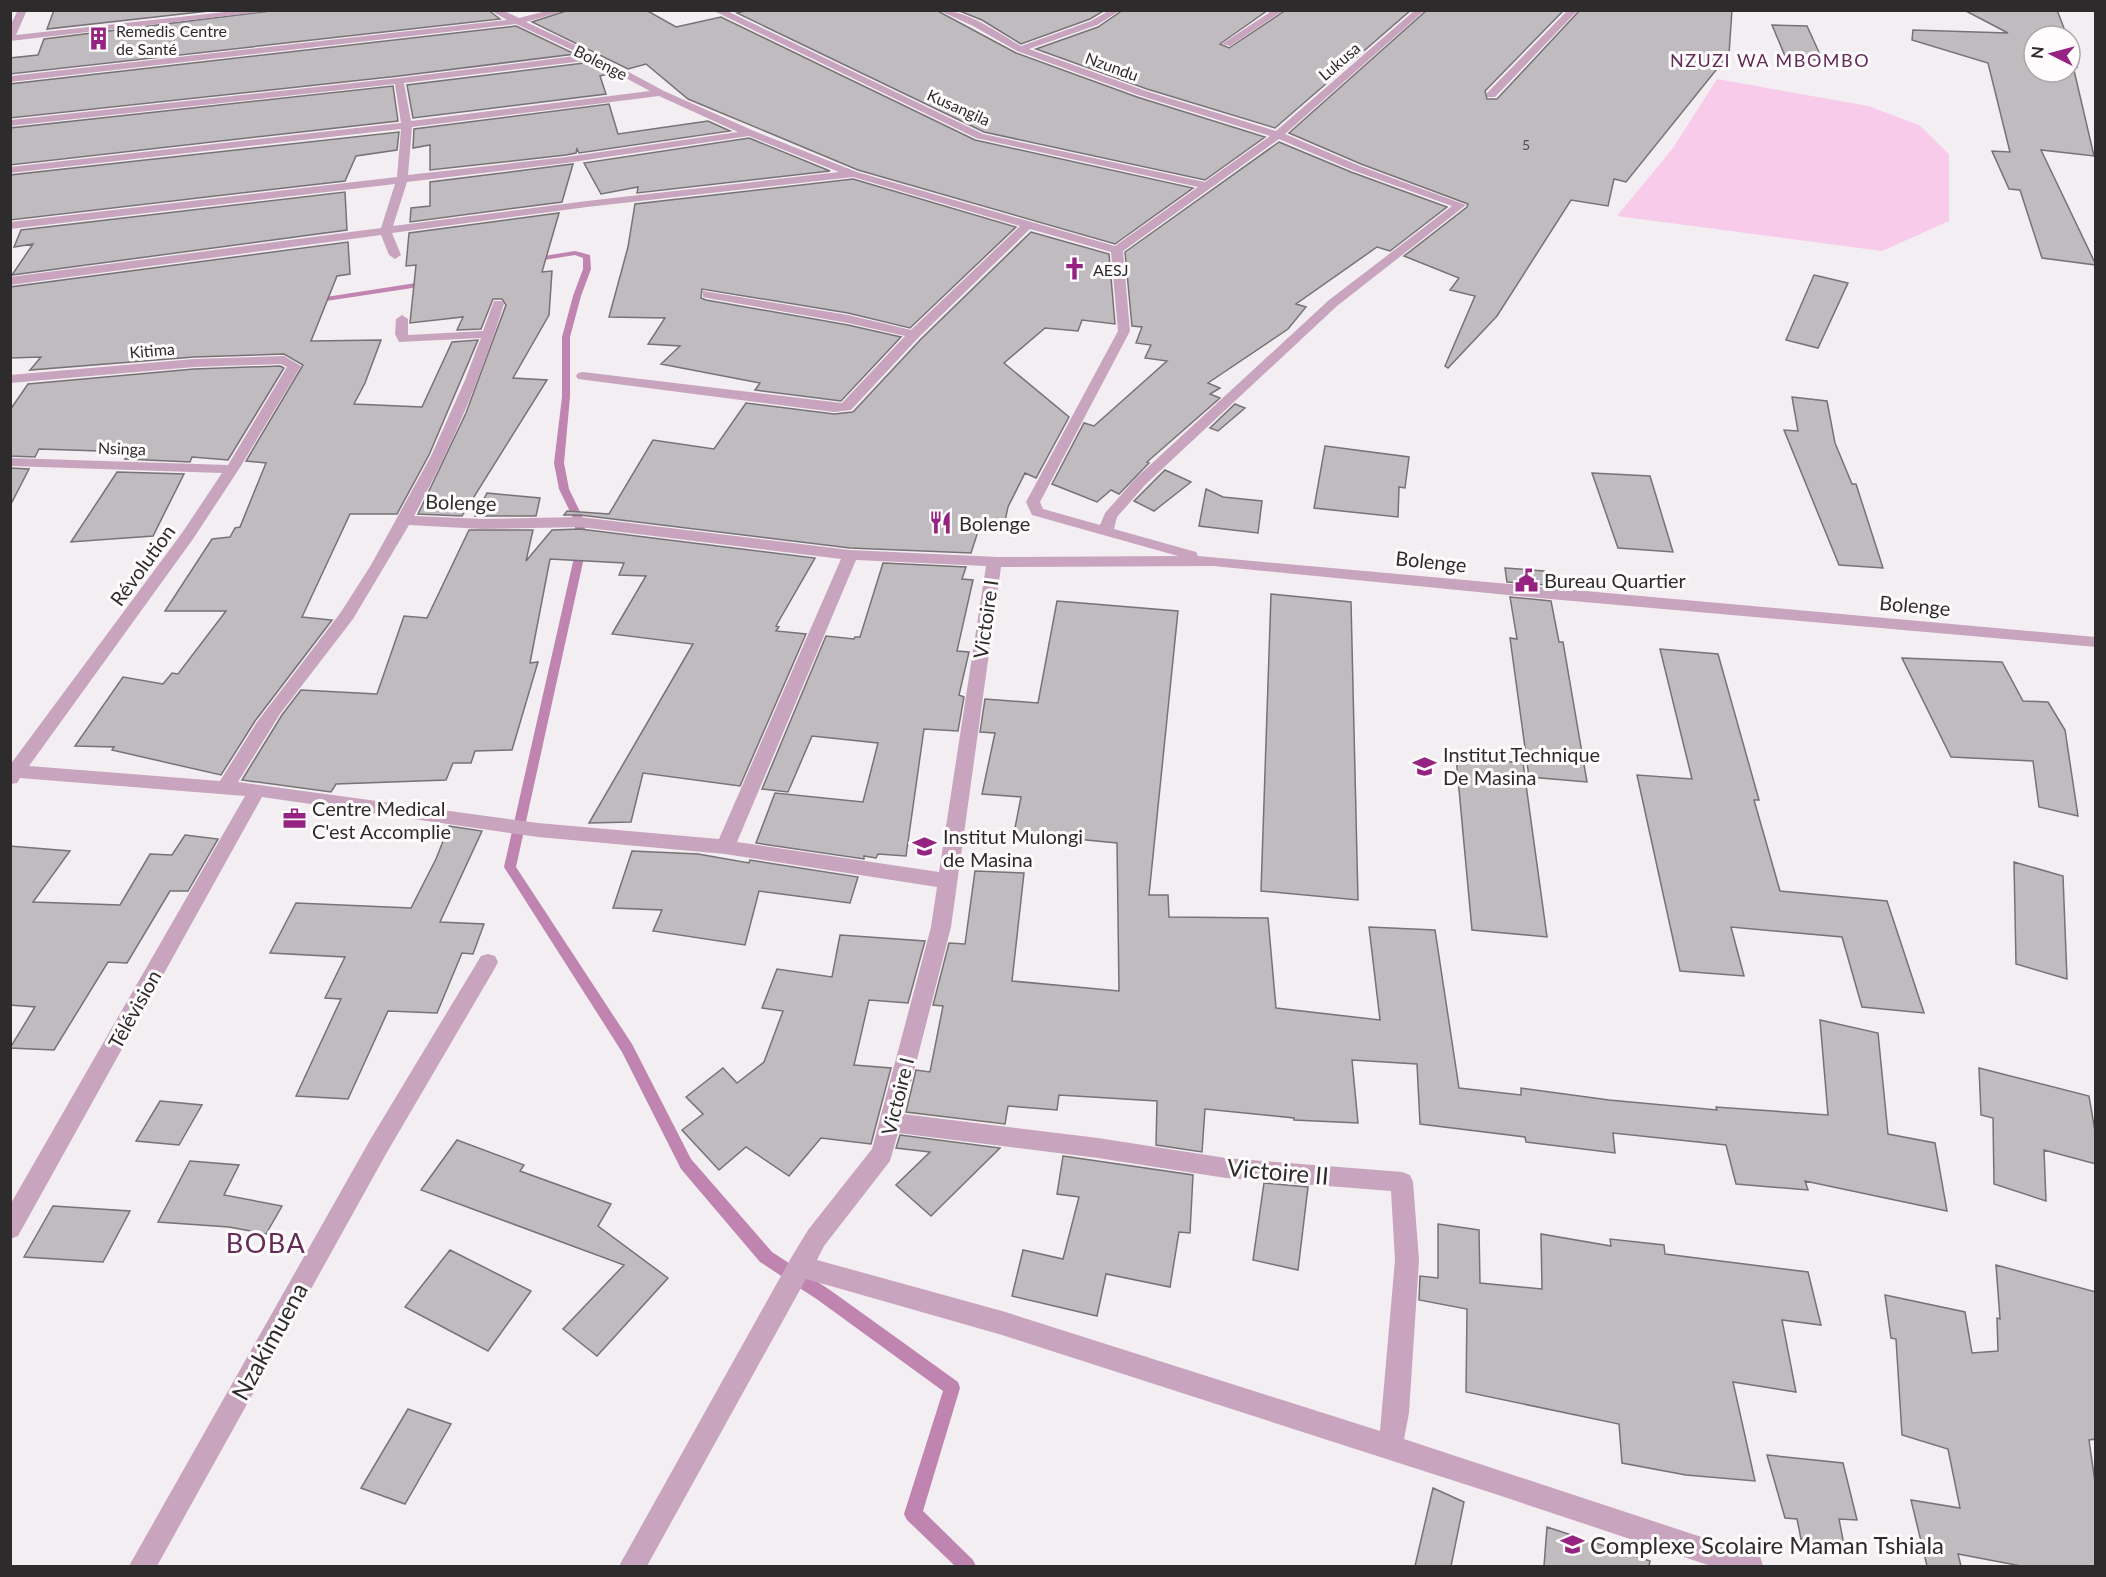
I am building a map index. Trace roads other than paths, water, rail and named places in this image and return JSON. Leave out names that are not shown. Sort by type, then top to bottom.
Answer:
[{"type":"street","points":[[10,38],[23,10]]},
{"type":"street","points":[[10,38],[273,10]]},
{"type":"street","name":"Bolenge","points":[[494,10],[594,57],[660,93],[750,133],[853,174],[1118,250]]},
{"type":"street","points":[[10,79],[518,21],[563,10]]},
{"type":"street","name":"Kusangila","points":[[716,10],[980,136],[1205,185]]},
{"type":"street","name":"Nzundu","points":[[942,10],[976,24],[1020,49],[1142,93],[1278,135],[1356,168],[1460,205],[1333,303],[1141,481],[1110,516],[1105,531]]},
{"type":"street","points":[[1020,49],[1094,23],[1117,10]]},
{"type":"street","points":[[1227,44],[1280,10]]},
{"type":"street","name":"Lukusa","points":[[1118,250],[1205,185],[1278,135],[1421,10]]},
{"type":"street","points":[[1491,95],[1574,10]]},
{"type":"street","points":[[10,123],[399,81],[594,57]]},
{"type":"street","points":[[395,255],[386,232],[402,180],[407,125],[399,81]]},
{"type":"street","points":[[10,170],[407,125],[660,93]]},
{"type":"street","points":[[10,226],[566,160],[750,133]]},
{"type":"street","points":[[10,281],[588,204],[853,174]]},
{"type":"street","points":[[583,376],[834,408],[846,407],[914,334],[1027,225]]},
{"type":"street","points":[[1118,250],[1124,331],[1033,502],[1037,512],[1213,561]]},
{"type":"street","points":[[707,294],[848,319],[914,334]]},
{"type":"street","points":[[225,788],[264,725],[358,600],[460,411],[498,304]]},
{"type":"street","points":[[402,319],[401,334],[404,339],[489,334]]},
{"type":"street","name":"Kitima","points":[[10,380],[194,363],[284,360],[294,366]]},
{"type":"street","name":"Révolution","points":[[12,774],[136,609],[232,469],[294,366]]},
{"type":"street","name":"Nsinga","points":[[10,462],[232,469]]},
{"type":"street","name":"Bolenge","points":[[403,520],[493,524],[580,522],[850,555],[993,562],[1213,561],[1550,594],[2096,642]]},
{"type":"street","points":[[725,847],[850,555]]},
{"type":"street","name":"Victoire I","points":[[632,1566],[799,1266],[816,1238],[882,1154],[941,927],[993,562]]},
{"type":"street","points":[[12,774],[257,790],[538,830],[725,847],[949,881]]},
{"type":"street","name":"Télévision","points":[[10,1228],[257,790]]},
{"type":"street","name":"Nzakimuena","points":[[142,1566],[372,1157],[488,962]]},
{"type":"street","name":"Victoire II","points":[[890,1122],[1098,1148],[1226,1167],[1402,1182],[1407,1260],[1396,1413],[1390,1448]]},
{"type":"street","points":[[799,1266],[1002,1323],[1750,1566]]},
{"type":"waterway","points":[[531,260],[575,253],[587,257],[587,269],[566,337],[566,397],[559,463],[564,489],[580,522],[580,553],[510,867],[627,1048],[686,1164],[766,1257],[824,1295],[952,1388],[913,1514],[967,1566]]},
{"type":"waterway","points":[[313,301],[429,283]]},
{"type":"place","name":"Remedis Centre de Santé","points":[[98,39]]},
{"type":"place","name":"AESJ","points":[[1075,269]]},
{"type":"place","name":"Bolenge","points":[[941,523]]},
{"type":"place","name":"Bureau Quartier","points":[[1526,580]]},
{"type":"place","name":"Institut Technique De Masina","points":[[1425,766]]},
{"type":"place","name":"Centre Medical C'est Accomplie","points":[[294,819]]},
{"type":"place","name":"Institut Mulongi de Masina","points":[[925,847]]},
{"type":"place","name":"Complexe Scolaire Maman Tshiala","points":[[1572,1544]]},
{"type":"district","name":"NZUZI WA MBOMBO","points":[[1770,60]]},
{"type":"district","name":"BOBA","points":[[266,1242]]}]
